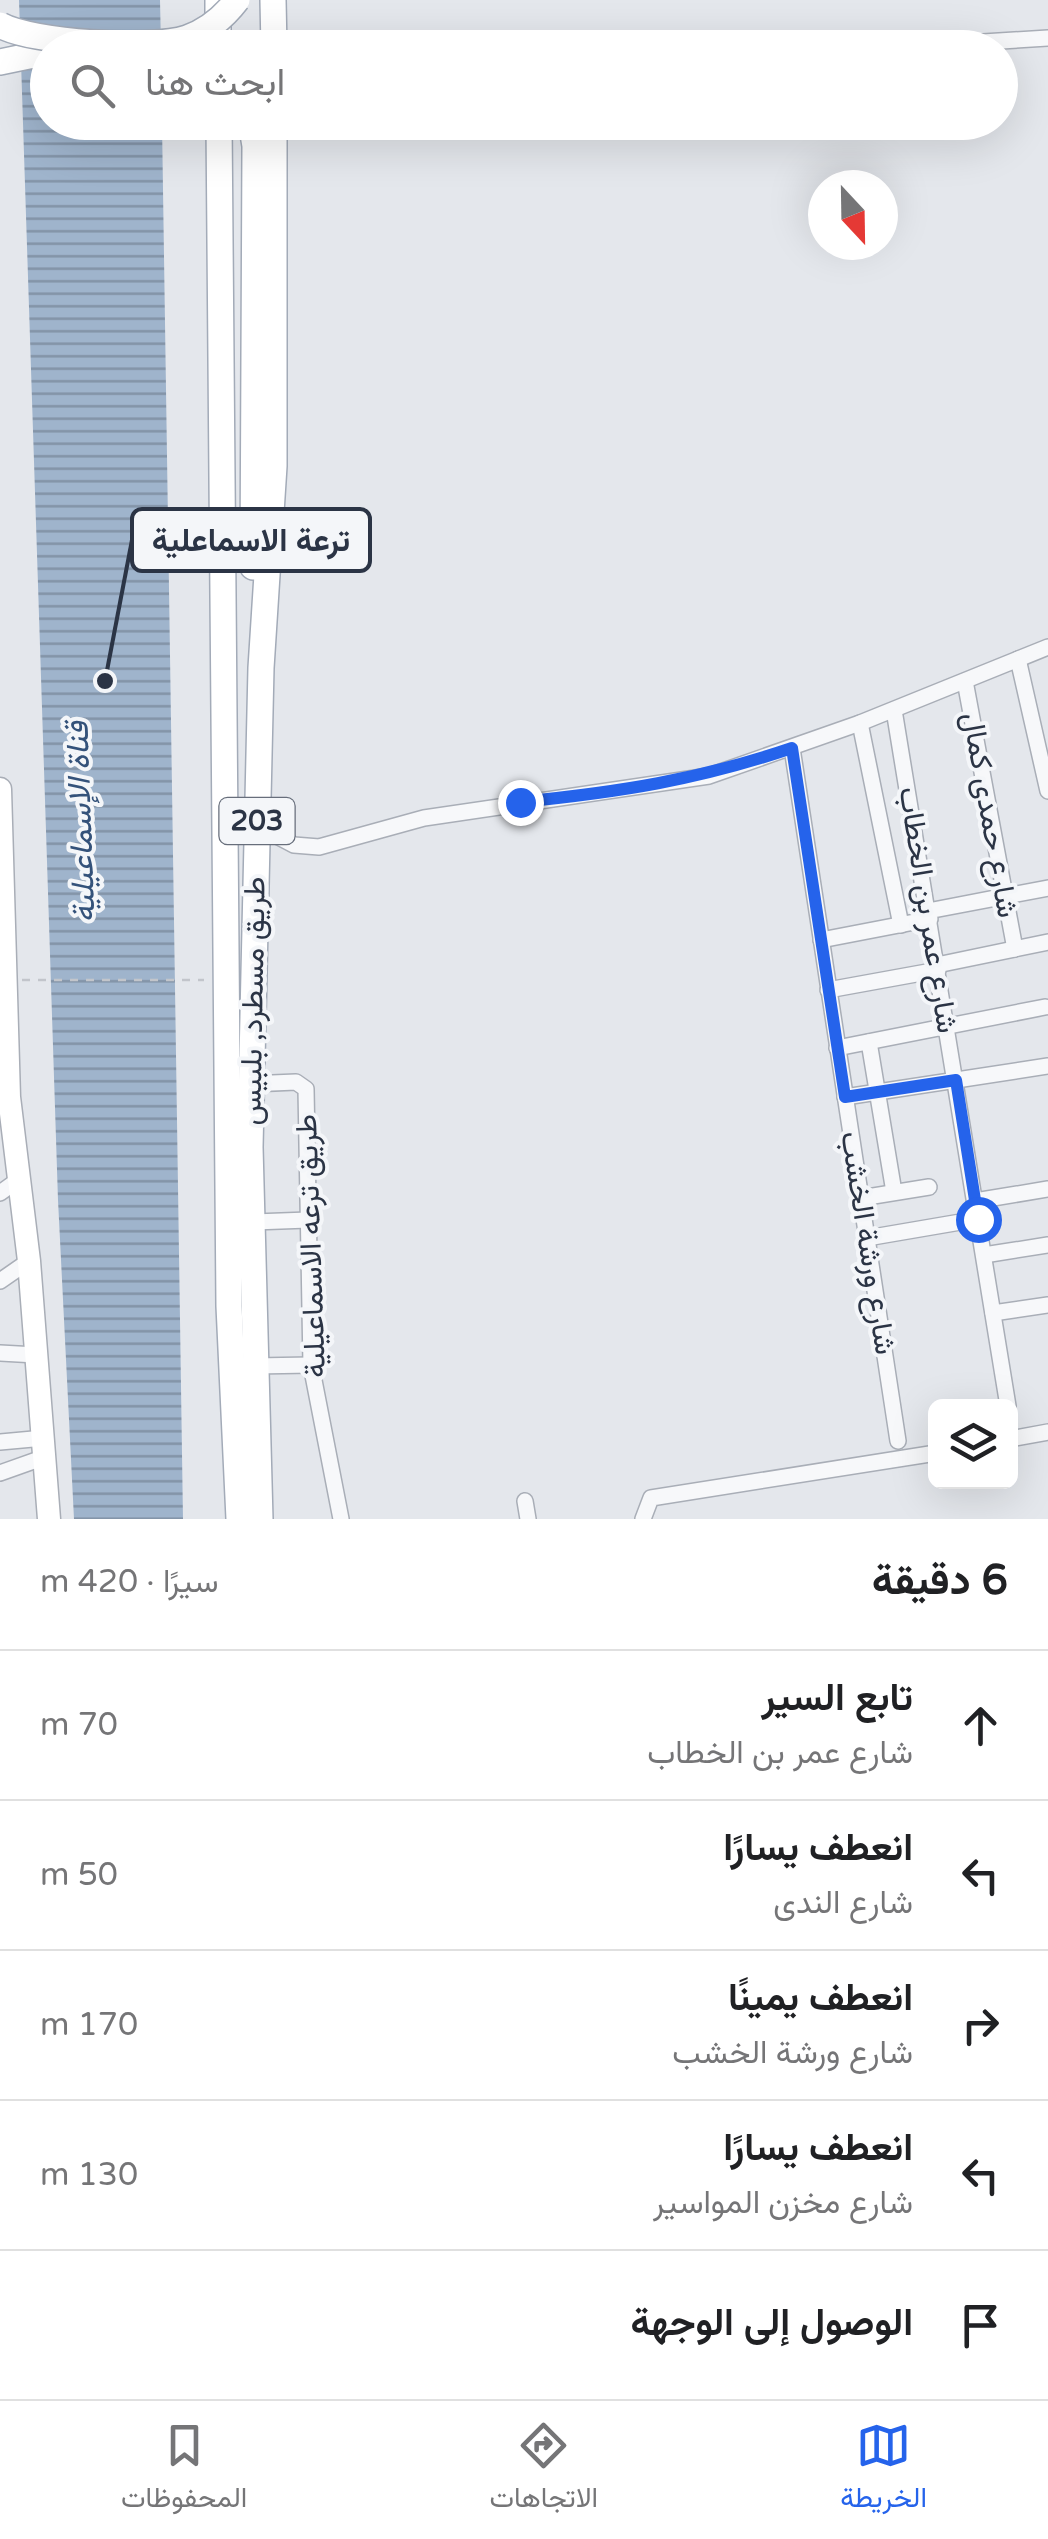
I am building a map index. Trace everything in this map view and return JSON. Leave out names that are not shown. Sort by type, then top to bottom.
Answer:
[{"type":"main road","points":[[218,0],[218,30]]},
{"type":"main road","points":[[204,30],[236,0]]},
{"type":"main road","points":[[273,0],[274,30]]},
{"type":"main road","points":[[0,25],[30,35]]},
{"type":"main road","points":[[0,62],[30,56]]},
{"type":"main road","name":"طريق مسطرد, بلبيس","points":[[219,140],[229,1306],[238,1519]]},
{"type":"main road","points":[[254,140],[253,577],[261,668]]},
{"type":"main road","name":"طريق مسطرد, بلبيس","points":[[260,1519],[252,1366],[251,1084],[261,668],[274,466],[274,140]]},
{"type":"main road","points":[[0,789],[9,1187],[28,1261],[49,1519]]},
{"type":"street","points":[[1018,40],[1048,38]]},
{"type":"street","points":[[257,832],[294,845],[319,846],[438,815],[692,779],[792,748],[1048,647]]},
{"type":"street","points":[[1018,659],[1048,791]]},
{"type":"street","name":"شارع حمدى كمال","points":[[965,681],[1014,949]]},
{"type":"street","name":"شارع عمر بن الخطاب","points":[[894,710],[1007,1399]]},
{"type":"street","points":[[860,722],[901,924]]},
{"type":"street","name":"شارع ورشة الخشب","points":[[792,748],[898,1441]]},
{"type":"street","points":[[821,940],[1048,888]]},
{"type":"street","points":[[828,990],[1048,942]]},
{"type":"street","points":[[837,1048],[1045,1007]]},
{"type":"street","points":[[869,1042],[894,1192]]},
{"type":"street","points":[[845,1097],[1048,1066]]},
{"type":"street","name":"طريق ترعه الاسماعيلية","points":[[251,1084],[296,1082],[306,1089],[311,1365],[341,1519]]},
{"type":"street","points":[[861,1198],[930,1187]]},
{"type":"street","points":[[975,1201],[1048,1189]]},
{"type":"street","points":[[867,1238],[978,1219]]},
{"type":"street","points":[[251,1222],[308,1220]]},
{"type":"street","points":[[984,1255],[1048,1245]]},
{"type":"street","points":[[0,1281],[28,1261]]},
{"type":"street","points":[[993,1313],[1048,1305]]},
{"type":"street","points":[[0,1352],[36,1354]]},
{"type":"street","points":[[252,1366],[311,1365]]},
{"type":"street","points":[[1018,1433],[1048,1432]]},
{"type":"street","points":[[0,1442],[44,1447]]},
{"type":"street","points":[[0,1473],[44,1447]]},
{"type":"street","points":[[644,1511],[928,1455]]},
{"type":"street","points":[[526,1500],[528,1519]]},
{"type":"path","points":[[41,980],[199,979]]},
{"type":"water","name":"قناة الإسماعيلية","points":[[19,0],[160,0],[161,30],[30,30],[30,140],[162,140],[183,1519],[74,1519],[58,1200]]},
{"type":"place","name":"ترعة الاسماعلية","points":[[105,681]]},
{"type":"route","points":[[520,802],[620,792],[709,776],[792,748],[845,1097],[956,1080],[978,1219]]}]
